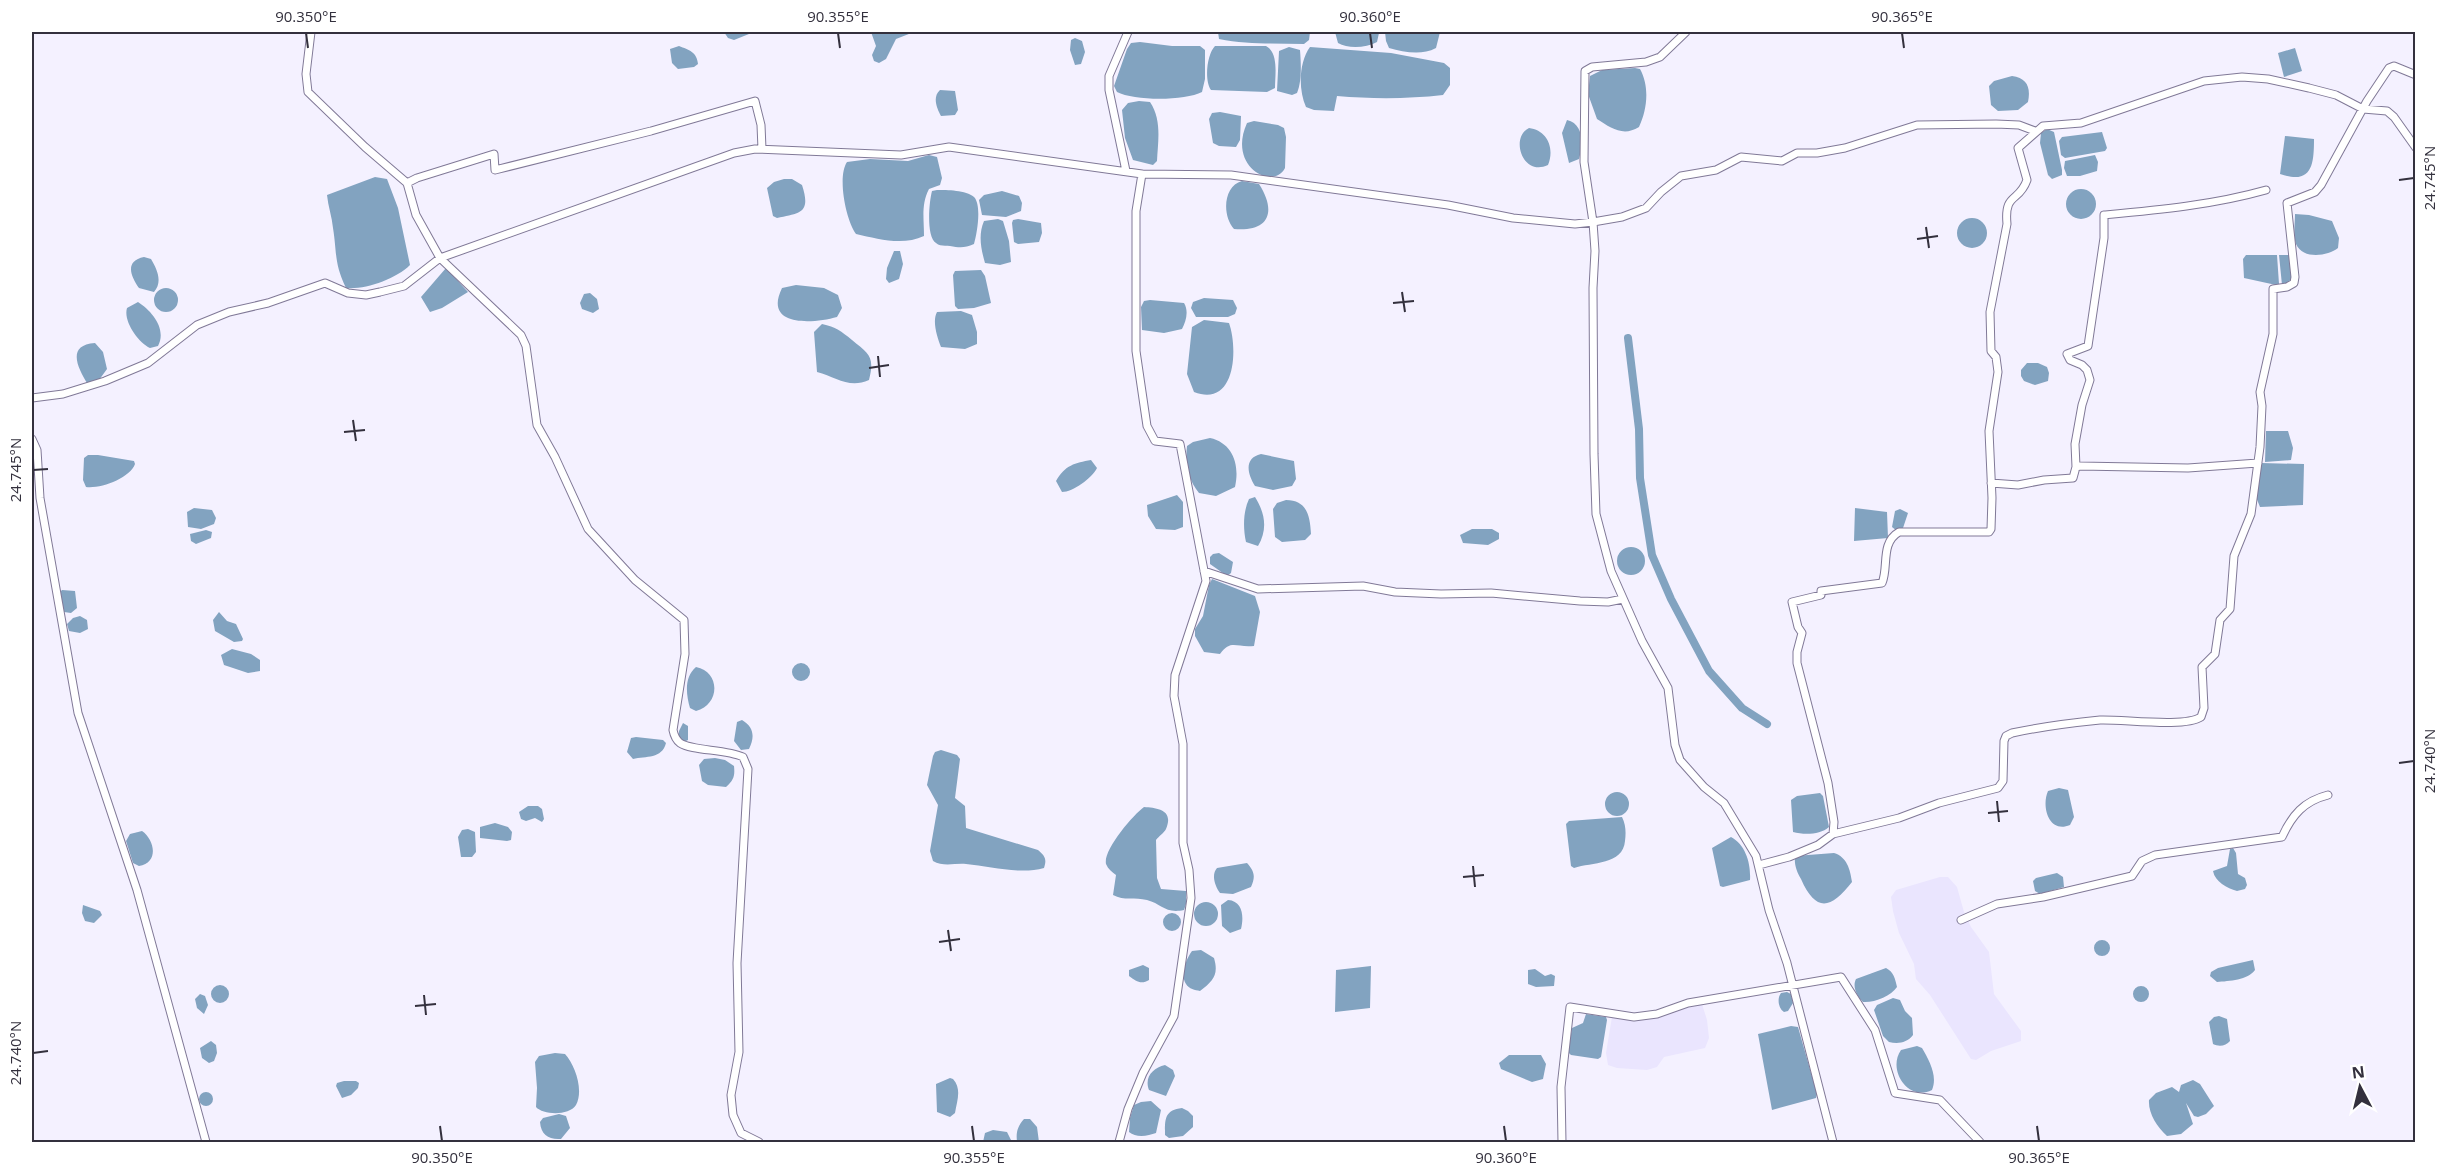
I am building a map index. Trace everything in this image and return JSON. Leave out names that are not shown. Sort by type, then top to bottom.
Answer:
[{"type":"street","points":[[311,32],[306,74],[308,92],[365,147],[407,183],[416,215],[440,258],[520,335],[526,346],[537,425],[555,457],[588,530],[635,580],[684,620],[685,654],[673,730],[675,737],[681,744],[733,753],[743,757],[748,769],[737,963],[739,1052],[731,1095],[733,1115],[741,1133],[759,1143]]},
{"type":"street","points":[[1126,171],[1109,90],[1110,76],[1128,32]]},
{"type":"street","points":[[1686,32],[1660,57],[1646,62],[1592,67],[1585,71],[1584,162],[1595,251],[1593,288],[1596,514],[1611,571],[1642,641],[1668,688],[1675,745],[1680,760],[1704,787],[1724,803],[1756,856],[1833,1143]]},
{"type":"street","points":[[1759,865],[1790,857],[1818,845],[1833,834],[1899,818],[1940,802],[1998,788],[2003,781],[2004,741],[2012,733],[2099,720],[2191,722],[2201,717],[2204,708],[2202,668],[2216,654],[2219,625],[2230,609],[2232,565],[2251,514],[2258,463],[2262,406],[2260,392],[2273,334],[2273,289],[2287,287],[2294,283],[2287,203],[2315,192],[2321,185],[2363,109],[2391,67],[2415,75]]},
{"type":"street","points":[[1833,834],[1834,822],[1828,783],[1797,663],[1797,652],[1802,633],[1798,627],[1792,602],[1821,595],[1821,591],[1882,584],[1886,548],[1895,534],[1899,532],[1989,532],[1991,529],[1989,431],[1998,372],[1996,357],[1991,351],[1990,312],[2007,224],[2006,210],[2009,200],[2021,192],[2027,180],[2018,148],[2043,126],[2081,123],[2204,81],[2228,77],[2268,79],[2336,95],[2363,109],[2387,111],[2392,114],[2415,148]]},
{"type":"street","points":[[407,183],[494,154],[495,170],[651,131],[755,101],[761,125],[762,149]]},
{"type":"street","points":[[32,398],[81,389],[148,363],[197,325],[229,312],[268,303],[325,283],[348,293],[366,295],[404,286],[440,258],[734,153],[762,149],[901,155],[949,147],[1142,174],[1231,175],[1448,205],[1513,218],[1575,224],[1622,217],[1646,208],[1660,192],[1681,176],[1716,170],[1741,157],[1782,161],[1797,153],[1817,153],[1845,148],[1917,125],[2019,125],[2035,131]]},
{"type":"street","points":[[1119,1143],[1128,1109],[1143,1072],[1174,1016],[1191,898],[1189,870],[1183,843],[1183,744],[1174,696],[1175,675],[1206,581],[1180,444],[1155,441],[1147,426],[1136,351],[1136,211],[1142,174]]},
{"type":"street","points":[[1991,483],[2018,485],[2073,478],[2076,467],[2075,444],[2082,405],[2090,380],[2087,370],[2070,360],[2067,354],[2088,346],[2104,238],[2104,215],[2216,201],[2266,190]]},
{"type":"street","points":[[32,439],[37,450],[42,509],[78,713],[137,890],[206,1143]]},
{"type":"street","points":[[2076,467],[2188,468],[2258,463]]},
{"type":"street","points":[[1204,571],[1258,589],[1363,586],[1406,593],[1491,593],[1608,602],[1623,599]]},
{"type":"street","points":[[1961,920],[1997,904],[2043,897],[2132,876],[2142,861],[2155,855],[2282,837],[2294,814],[2313,799],[2328,795]]},
{"type":"street","points":[[1562,1143],[1561,1087],[1570,1007],[1634,1017],[1657,1014],[1688,1003],[1840,977],[1875,1030],[1895,1093],[1940,1100],[1980,1143]]},
{"type":"shaded area","points":[[1940,877],[1948,877],[1957,887],[1971,927],[1989,952],[1994,994],[2021,1031],[2021,1041],[1991,1051],[1976,1060],[1971,1059],[1930,995],[1916,979],[1914,964],[1899,933],[1893,911],[1891,897],[1896,890]]},
{"type":"shaded area","points":[[1702,1004],[1707,1020],[1709,1038],[1705,1048],[1664,1057],[1657,1067],[1647,1070],[1617,1068],[1608,1065],[1606,1053],[1612,1017],[1627,1020],[1662,1016]]},
{"type":"water","points":[[724,32],[754,32],[734,40],[728,38]]},
{"type":"water","points":[[871,32],[914,32],[896,39],[886,59],[879,63],[874,61],[872,55],[876,46]]},
{"type":"water","points":[[1218,32],[1310,32],[1309,40],[1304,44],[1230,41],[1219,39]]},
{"type":"water","points":[[1335,32],[1379,33],[1377,42],[1368,46],[1352,47],[1338,43]]},
{"type":"water","points":[[1385,32],[1440,32],[1436,48],[1418,53],[1389,48]]},
{"type":"water","points":[[1075,38],[1082,41],[1085,52],[1081,64],[1075,65],[1070,50],[1071,40]]},
{"type":"water","points":[[1131,43],[1172,46],[1200,46],[1205,50],[1205,79],[1202,92],[1184,97],[1160,99],[1135,97],[1117,92],[1114,86],[1127,49]]},
{"type":"water","points":[[679,46],[694,54],[698,64],[694,67],[678,69],[672,63],[670,49]]},
{"type":"water","points":[[1215,46],[1266,46],[1275,59],[1275,88],[1267,92],[1211,90],[1207,67]]},
{"type":"water","points":[[1289,47],[1300,50],[1300,83],[1297,93],[1292,95],[1277,91],[1279,51]]},
{"type":"water","points":[[1310,47],[1391,53],[1444,63],[1450,68],[1450,85],[1443,95],[1390,98],[1337,96],[1334,111],[1314,110],[1306,107],[1301,84],[1302,68]]},
{"type":"water","points":[[2295,48],[2302,71],[2284,77],[2278,53]]},
{"type":"water","points":[[1640,69],[1645,83],[1644,113],[1639,127],[1628,131],[1617,130],[1597,119],[1588,94],[1590,76],[1602,70]]},
{"type":"water","points":[[2012,76],[2027,84],[2028,102],[2018,110],[1998,111],[1991,105],[1989,86],[1994,81]]},
{"type":"water","points":[[940,90],[955,91],[958,110],[955,115],[941,116],[936,99]]},
{"type":"water","points":[[1150,102],[1156,116],[1157,161],[1153,165],[1133,160],[1125,138],[1122,110],[1128,103]]},
{"type":"water","points":[[1220,112],[1241,116],[1240,140],[1236,147],[1219,146],[1213,143],[1209,119],[1212,113]]},
{"type":"water","points":[[1567,120],[1577,126],[1581,135],[1579,159],[1569,163],[1562,133]]},
{"type":"water","points":[[1254,121],[1284,128],[1285,168],[1279,174],[1271,177],[1262,175],[1254,171],[1247,163],[1242,139],[1247,123]]},
{"type":"water","points":[[1529,128],[1541,132],[1548,141],[1551,152],[1548,165],[1531,166],[1522,154],[1520,139]]},
{"type":"water","points":[[2047,129],[2054,132],[2062,170],[2062,175],[2052,179],[2048,175],[2040,143],[2041,133]]},
{"type":"water","points":[[2102,132],[2107,148],[2105,151],[2065,158],[2061,155],[2059,141],[2062,137]]},
{"type":"water","points":[[2285,136],[2314,139],[2312,164],[2305,175],[2291,177],[2280,174]]},
{"type":"water","points":[[929,155],[937,157],[942,178],[940,185],[929,189],[926,195],[924,236],[899,241],[856,234],[849,219],[844,198],[843,178],[847,162],[870,159],[908,161]]},
{"type":"water","points":[[2095,155],[2098,162],[2097,171],[2080,176],[2067,176],[2064,168],[2065,161]]},
{"type":"water","points":[[375,177],[387,179],[398,208],[410,265],[397,275],[380,282],[346,288],[338,265],[327,195]]},
{"type":"water","points":[[792,179],[802,185],[805,201],[802,210],[798,213],[777,218],[773,216],[767,188],[774,182]]},
{"type":"water","points":[[1242,181],[1259,184],[1268,203],[1268,211],[1262,223],[1255,227],[1234,229],[1228,217],[1226,202],[1231,189]]},
{"type":"water","points":[[2081,189],[2092,193],[2096,204],[2092,215],[2081,219],[2070,215],[2066,204],[2070,193]]},
{"type":"water","points":[[951,190],[974,197],[978,213],[974,244],[962,247],[941,245],[933,239],[929,219],[930,203],[932,191]]},
{"type":"water","points":[[1002,191],[1019,196],[1022,203],[1021,211],[1006,217],[982,215],[979,200],[984,195]]},
{"type":"water","points":[[2295,214],[2332,221],[2339,238],[2338,248],[2316,255],[2299,249],[2295,237]]},
{"type":"water","points":[[1972,218],[1978,219],[1986,227],[1986,239],[1978,247],[1972,248],[1966,247],[1958,239],[1957,233],[1958,227],[1966,219]]},
{"type":"water","points":[[998,219],[1003,221],[1009,241],[1011,262],[1000,265],[985,263],[981,242],[984,221]]},
{"type":"water","points":[[1013,220],[1041,223],[1042,233],[1039,242],[1018,244],[1014,242],[1012,223]]},
{"type":"water","points":[[894,251],[900,251],[903,264],[899,279],[889,283],[886,279],[887,268]]},
{"type":"water","points":[[2246,255],[2277,255],[2279,284],[2244,278],[2243,259]]},
{"type":"water","points":[[2279,255],[2289,255],[2292,277],[2288,284],[2282,285]]},
{"type":"water","points":[[144,257],[151,259],[157,271],[159,280],[154,292],[139,288],[133,278],[132,265]]},
{"type":"water","points":[[446,268],[468,292],[442,308],[430,312],[421,297]]},
{"type":"water","points":[[981,270],[985,276],[991,303],[974,308],[958,309],[955,306],[953,275],[955,271]]},
{"type":"water","points":[[796,285],[824,288],[838,295],[842,308],[837,317],[804,321],[784,316],[779,310],[778,301],[782,288]]},
{"type":"water","points":[[166,288],[175,291],[178,300],[175,309],[166,312],[157,309],[154,300],[157,291]]},
{"type":"water","points":[[590,293],[597,299],[599,309],[593,313],[582,309],[580,303],[584,294]]},
{"type":"water","points":[[1204,298],[1233,300],[1237,308],[1235,314],[1228,317],[1196,317],[1191,308],[1193,302]]},
{"type":"water","points":[[1144,301],[1184,303],[1186,316],[1182,329],[1164,333],[1142,330],[1141,307]]},
{"type":"water","points":[[138,302],[157,321],[161,333],[158,346],[150,348],[145,345],[129,325],[127,308]]},
{"type":"water","points":[[961,311],[972,315],[977,332],[977,344],[965,349],[941,347],[935,324],[937,312]]},
{"type":"water","points":[[1204,320],[1229,323],[1233,347],[1231,373],[1226,384],[1218,391],[1208,395],[1194,392],[1187,374],[1192,327]]},
{"type":"water","points":[[822,324],[841,332],[866,352],[871,360],[869,380],[849,383],[817,372],[814,332]]},
{"type":"water","points":[[95,343],[103,352],[107,369],[99,380],[87,383],[80,371],[77,353],[80,348]]},
{"type":"water","points":[[2027,363],[2038,363],[2047,367],[2048,381],[2035,385],[2024,381],[2021,370]]},
{"type":"water","points":[[2266,431],[2288,431],[2293,448],[2291,460],[2265,462]]},
{"type":"water","points":[[1210,438],[1229,450],[1233,456],[1236,471],[1235,487],[1216,496],[1199,493],[1192,483],[1186,459],[1187,446],[1193,442]]},
{"type":"water","points":[[1261,454],[1294,461],[1296,479],[1292,486],[1273,490],[1255,486],[1249,467],[1252,459]]},
{"type":"water","points":[[88,455],[134,461],[135,464],[121,478],[99,486],[86,487],[83,480],[84,458]]},
{"type":"water","points":[[1091,460],[1097,468],[1091,476],[1077,487],[1062,492],[1056,481],[1063,471],[1075,464]]},
{"type":"water","points":[[2261,463],[2304,464],[2303,505],[2260,507],[2256,497]]},
{"type":"water","points":[[1177,495],[1183,502],[1183,527],[1175,530],[1156,529],[1148,516],[1147,505]]},
{"type":"water","points":[[1255,497],[1264,521],[1263,533],[1258,546],[1246,542],[1244,531],[1247,504],[1249,499]]},
{"type":"water","points":[[1286,500],[1299,503],[1306,510],[1311,534],[1305,540],[1282,542],[1275,537],[1273,509],[1277,503]]},
{"type":"water","points":[[194,508],[212,510],[216,518],[214,524],[201,529],[188,527],[187,512]]},
{"type":"water","points":[[1855,508],[1887,512],[1888,538],[1854,541]]},
{"type":"water","points":[[1900,509],[1908,513],[1903,528],[1897,531],[1892,527],[1895,511]]},
{"type":"water","points":[[1472,529],[1492,529],[1499,533],[1499,539],[1488,545],[1463,543],[1460,535]]},
{"type":"water","points":[[206,530],[212,532],[211,538],[196,544],[191,541],[190,534]]},
{"type":"water","points":[[1631,547],[1641,551],[1645,561],[1641,571],[1631,575],[1621,571],[1617,561],[1621,551]]},
{"type":"water","points":[[1219,553],[1233,562],[1231,573],[1227,576],[1210,564],[1210,557]]},
{"type":"water","points":[[1212,579],[1255,596],[1260,612],[1254,646],[1231,645],[1220,654],[1204,652],[1195,636],[1195,629],[1203,616]]},
{"type":"water","points":[[62,590],[75,591],[77,608],[71,613],[64,612],[60,592]]},
{"type":"water","points":[[219,612],[227,621],[236,624],[242,641],[234,642],[215,631],[213,620]]},
{"type":"water","points":[[80,616],[87,620],[88,629],[80,633],[69,631],[67,624],[73,618]]},
{"type":"water","points":[[232,649],[251,654],[260,660],[260,671],[248,673],[224,665],[221,655]]},
{"type":"water","points":[[801,663],[807,666],[810,672],[807,678],[801,681],[795,678],[792,672],[795,666]]},
{"type":"water","points":[[696,667],[710,675],[714,689],[710,702],[704,708],[696,711],[690,708],[687,692],[689,676]]},
{"type":"water","points":[[742,720],[749,726],[753,736],[749,749],[741,750],[734,741],[737,722]]},
{"type":"water","points":[[683,723],[688,726],[688,740],[684,742],[679,738],[679,731]]},
{"type":"water","points":[[631,738],[663,740],[666,743],[661,752],[657,754],[633,759],[627,752]]},
{"type":"water","points":[[941,750],[957,755],[960,759],[955,798],[965,806],[966,828],[1038,850],[1045,858],[1044,868],[1025,871],[966,864],[941,864],[933,861],[930,851],[938,805],[927,785],[933,756],[935,752]]},
{"type":"water","points":[[704,759],[725,760],[734,766],[733,778],[726,787],[708,785],[702,781],[699,765]]},
{"type":"water","points":[[2059,788],[2068,790],[2074,817],[2070,825],[2063,827],[2052,822],[2046,811],[2048,791]]},
{"type":"water","points":[[1617,792],[1622,793],[1628,799],[1628,809],[1622,815],[1617,816],[1612,815],[1606,809],[1605,804],[1606,799],[1612,793]]},
{"type":"water","points":[[1820,793],[1823,796],[1829,827],[1812,834],[1793,832],[1791,800],[1797,796]]},
{"type":"water","points":[[528,806],[538,806],[542,809],[544,819],[542,822],[535,818],[526,821],[521,819],[519,812]]},
{"type":"water","points":[[1144,807],[1159,809],[1168,818],[1166,829],[1156,840],[1157,878],[1161,889],[1186,891],[1184,910],[1172,911],[1147,900],[1121,898],[1113,895],[1116,875],[1107,866],[1106,858],[1120,833]]},
{"type":"water","points":[[1622,817],[1625,838],[1623,849],[1619,854],[1606,861],[1574,868],[1571,866],[1566,824],[1569,821]]},
{"type":"water","points":[[495,823],[508,827],[512,832],[511,840],[480,838],[480,827]]},
{"type":"water","points":[[468,829],[475,832],[476,852],[472,857],[461,857],[458,837],[462,830]]},
{"type":"water","points":[[142,831],[150,840],[153,851],[150,861],[139,866],[133,863],[126,841],[130,834]]},
{"type":"water","points":[[1731,837],[1744,850],[1750,868],[1750,880],[1723,887],[1720,886],[1712,848]]},
{"type":"water","points":[[2233,848],[2236,853],[2238,874],[2245,878],[2247,885],[2245,889],[2237,891],[2219,881],[2213,871],[2227,866],[2230,849]]},
{"type":"water","points":[[1834,853],[1845,861],[1852,882],[1831,902],[1818,902],[1812,898],[1800,876],[1795,865],[1795,856]]},
{"type":"water","points":[[1247,863],[1254,874],[1251,887],[1233,894],[1220,893],[1214,881],[1217,868]]},
{"type":"water","points":[[2057,873],[2063,877],[2064,887],[2040,894],[2035,891],[2033,881],[2036,878]]},
{"type":"water","points":[[1228,900],[1237,903],[1242,915],[1241,929],[1230,933],[1222,926],[1221,905]]},
{"type":"water","points":[[1206,902],[1215,905],[1218,914],[1215,923],[1206,926],[1197,923],[1194,914],[1197,905]]},
{"type":"water","points":[[83,905],[100,911],[102,915],[94,923],[85,921],[82,913]]},
{"type":"water","points":[[1172,913],[1178,916],[1181,922],[1178,928],[1172,931],[1166,928],[1163,922],[1166,916]]},
{"type":"water","points":[[2102,940],[2110,948],[2102,956],[2094,948]]},
{"type":"water","points":[[1201,950],[1214,958],[1216,969],[1214,977],[1200,991],[1186,984],[1184,972],[1192,951]]},
{"type":"water","points":[[2253,960],[2255,970],[2243,978],[2217,982],[2210,976],[2211,972],[2218,968]]},
{"type":"water","points":[[1143,965],[1149,968],[1149,980],[1136,981],[1129,976],[1129,970]]},
{"type":"water","points":[[1371,966],[1370,1008],[1335,1012],[1336,970]]},
{"type":"water","points":[[1886,968],[1895,979],[1897,987],[1882,998],[1863,1002],[1856,991],[1856,979]]},
{"type":"water","points":[[1535,969],[1545,976],[1551,974],[1555,976],[1554,986],[1536,987],[1528,984],[1528,970]]},
{"type":"water","points":[[216,985],[224,985],[229,990],[227,1001],[216,1003],[211,998],[211,990]]},
{"type":"water","points":[[2138,986],[2144,986],[2149,994],[2147,1000],[2138,1002],[2133,997],[2133,991]]},
{"type":"water","points":[[1781,993],[1791,994],[1793,1003],[1788,1011],[1784,1012],[1779,1006],[1779,998]]},
{"type":"water","points":[[200,994],[205,996],[208,1005],[204,1014],[197,1008],[195,999]]},
{"type":"water","points":[[1893,998],[1900,1000],[1905,1011],[1912,1018],[1913,1035],[1908,1040],[1896,1043],[1889,1042],[1883,1036],[1874,1010],[1877,1005]]},
{"type":"water","points":[[1586,1014],[1606,1017],[1607,1020],[1601,1057],[1598,1059],[1571,1055],[1568,1052],[1572,1028],[1583,1023]]},
{"type":"water","points":[[2219,1016],[2227,1019],[2230,1041],[2220,1046],[2213,1044],[2209,1022]]},
{"type":"water","points":[[1791,1026],[1798,1027],[1817,1094],[1816,1098],[1772,1110],[1758,1034]]},
{"type":"water","points":[[211,1041],[216,1045],[217,1053],[214,1061],[209,1063],[202,1058],[200,1048]]},
{"type":"water","points":[[1917,1046],[1922,1048],[1930,1063],[1934,1079],[1932,1090],[1923,1093],[1908,1088],[1898,1075],[1897,1058],[1901,1050]]},
{"type":"water","points":[[565,1054],[569,1059],[579,1085],[576,1105],[573,1109],[562,1113],[544,1112],[536,1107],[535,1062],[539,1056]]},
{"type":"water","points":[[1509,1055],[1541,1055],[1546,1064],[1543,1079],[1532,1082],[1501,1069],[1499,1063]]},
{"type":"water","points":[[1165,1065],[1173,1070],[1175,1076],[1166,1096],[1149,1090],[1148,1085],[1151,1074],[1157,1068]]},
{"type":"water","points":[[950,1078],[956,1083],[958,1095],[955,1113],[950,1117],[937,1112],[936,1084]]},
{"type":"water","points":[[2193,1080],[2200,1084],[2214,1106],[2206,1114],[2198,1117],[2194,1116],[2186,1103],[2193,1124],[2181,1134],[2167,1136],[2154,1120],[2149,1100],[2156,1093],[2172,1087],[2179,1092],[2181,1085]]},
{"type":"water","points":[[344,1081],[359,1083],[358,1088],[351,1095],[342,1098],[336,1086],[337,1083]]},
{"type":"water","points":[[203,1092],[209,1092],[213,1099],[209,1106],[203,1106],[199,1102],[199,1096]]},
{"type":"water","points":[[1151,1101],[1161,1110],[1156,1133],[1142,1136],[1132,1134],[1129,1132],[1134,1105]]},
{"type":"water","points":[[1182,1108],[1193,1116],[1193,1127],[1183,1136],[1169,1138],[1165,1135],[1167,1117],[1172,1111]]},
{"type":"water","points":[[559,1114],[566,1116],[570,1128],[561,1139],[553,1139],[544,1133],[540,1122],[543,1118]]},
{"type":"water","points":[[1024,1119],[1030,1119],[1037,1127],[1039,1142],[1017,1142],[1018,1130]]},
{"type":"water","points":[[993,1130],[1007,1132],[1012,1142],[983,1142],[985,1133]]},
{"type":"waterway","points":[[1628,338],[1639,429],[1640,478],[1652,555],[1671,599],[1709,671],[1742,708],[1767,724]]}]
